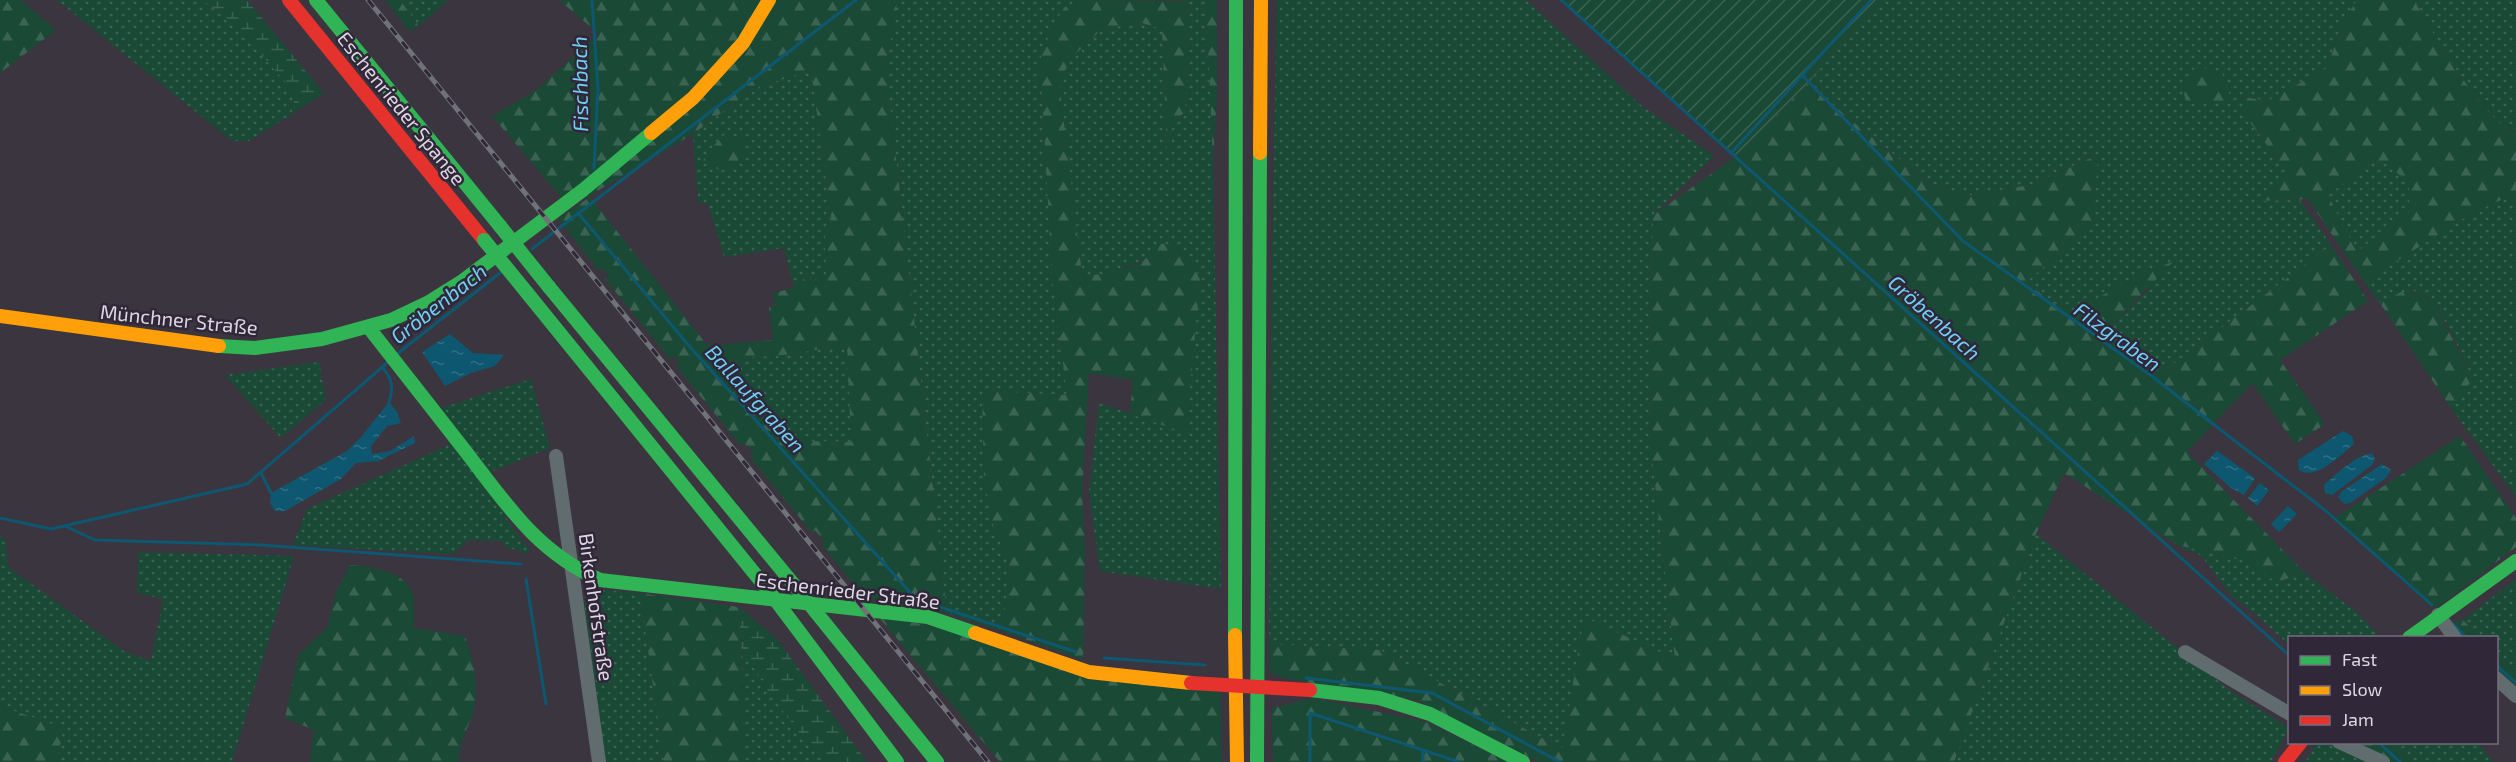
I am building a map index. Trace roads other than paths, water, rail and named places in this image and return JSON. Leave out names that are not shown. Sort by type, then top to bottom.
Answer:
[{"type":"main road","name":"Eschenrieder Spange","points":[[289,0],[768,590],[897,762]]},
{"type":"main road","name":"Eschenrieder Spange","points":[[316,0],[937,762]]},
{"type":"main road","name":"Münchner Straße","points":[[0,316],[199,345],[238,347],[289,345],[369,328],[429,302],[453,287],[583,190],[693,98],[712,79],[749,34],[769,0]]},
{"type":"main road","points":[[1236,0],[1235,675],[1237,762]]},
{"type":"main road","points":[[1257,762],[1261,0]]},
{"type":"main road","name":"Eschenrieder Straße","points":[[369,328],[528,531],[551,553],[572,568],[600,580],[928,617],[1089,672],[1191,683],[1310,690],[1379,698],[1430,714],[1523,762]]},
{"type":"main road","points":[[2412,636],[2516,561]]},
{"type":"main road","points":[[2285,762],[2299,744]]},
{"type":"street","name":"Birkenhofstraße","points":[[556,456],[599,762]]},
{"type":"street","points":[[2438,615],[2454,636]]},
{"type":"street","points":[[2185,652],[2288,713]]},
{"type":"street","points":[[2498,680],[2516,696]]},
{"type":"street","points":[[2343,744],[2383,762]]},
{"type":"water","points":[[450,334],[473,353],[504,355],[495,366],[471,373],[445,386],[422,352]]},
{"type":"water","points":[[389,402],[397,412],[401,423],[387,426],[371,446],[372,454],[390,451],[414,436],[415,443],[378,461],[356,463],[341,479],[285,511],[275,511],[270,503],[271,493],[347,451]]},
{"type":"water","points":[[2343,431],[2352,436],[2354,444],[2320,470],[2306,473],[2299,470],[2298,460]]},
{"type":"water","points":[[2217,451],[2255,478],[2244,495],[2231,488],[2204,464]]},
{"type":"water","points":[[2372,453],[2375,459],[2372,465],[2332,495],[2325,493],[2324,485],[2341,470],[2352,461]]},
{"type":"water","points":[[2382,464],[2391,470],[2386,478],[2350,503],[2344,504],[2338,497],[2341,492]]},
{"type":"water","points":[[2260,483],[2269,490],[2257,506],[2248,498]]},
{"type":"water","points":[[2288,506],[2297,514],[2279,532],[2271,524]]},
{"type":"waterway","name":"Fischbach","points":[[592,0],[598,89],[594,168]]},
{"type":"waterway","name":"Gröbenbach","points":[[532,249],[856,0]]},
{"type":"waterway","name":"Gröbenbach","points":[[1561,0],[2288,654]]},
{"type":"waterway","name":"Filzgraben","points":[[1731,153],[1871,0]]},
{"type":"waterway","name":"Filzgraben","points":[[1802,75],[1963,241],[2149,374],[2326,511],[2432,605]]},
{"type":"waterway","name":"Ballaufgraben","points":[[578,213],[690,347],[916,599]]},
{"type":"waterway","name":"Gröbenbach","points":[[397,354],[500,273]]},
{"type":"waterway","name":"Gröbenbach","points":[[0,518],[51,529],[247,484],[387,363]]},
{"type":"waterway","points":[[382,367],[391,383],[389,402]]},
{"type":"waterway","points":[[261,473],[271,493]]},
{"type":"waterway","points":[[65,526],[95,540],[261,545],[521,564]]},
{"type":"waterway","points":[[526,579],[546,704]]},
{"type":"waterway","points":[[925,602],[1076,652]]},
{"type":"waterway","points":[[2453,624],[2465,636]]},
{"type":"waterway","name":"Ballaufgraben","points":[[1104,658],[1205,665]]},
{"type":"waterway","points":[[2498,667],[2516,683]]},
{"type":"waterway","name":"Ballaufgraben","points":[[1306,678],[1432,693],[1560,762]]},
{"type":"waterway","points":[[1310,762],[1310,713],[1459,762]]},
{"type":"waterway","name":"Gröbenbach","points":[[2380,744],[2400,762]]},
{"type":"waterway","points":[[1423,750],[1423,762]]},
{"type":"railway","points":[[368,0],[988,762]]}]
